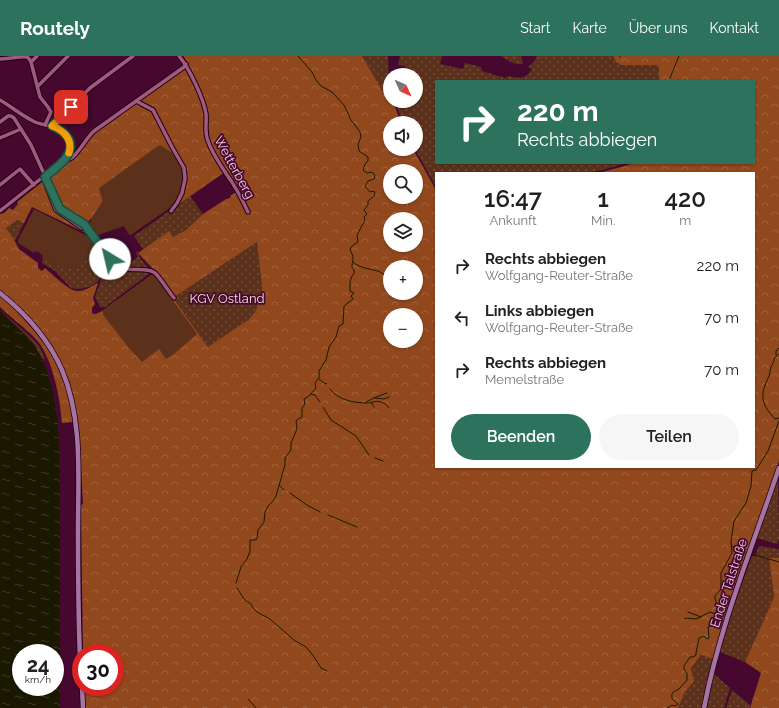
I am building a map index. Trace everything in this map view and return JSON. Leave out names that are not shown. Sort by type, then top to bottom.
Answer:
[{"type":"main road","points":[[0,293],[33,325],[49,346],[63,372],[73,408],[77,438],[78,465],[79,644]]},
{"type":"main road","name":"Ender Talstraße","points":[[704,708],[730,605],[779,468]]},
{"type":"main road","points":[[82,696],[83,708]]},
{"type":"street","points":[[0,59],[15,59],[25,56],[32,62],[40,97],[51,112],[45,125]]},
{"type":"street","points":[[32,62],[37,56]]},
{"type":"street","points":[[38,86],[68,56]]},
{"type":"street","points":[[52,126],[94,85],[133,56]]},
{"type":"street","name":"Wetterberg","points":[[179,56],[186,64],[204,103],[206,115],[205,131],[208,142],[219,164],[228,176],[248,212]]},
{"type":"street","points":[[66,158],[73,158],[86,139],[94,131],[184,67],[186,64]]},
{"type":"street","points":[[0,100],[35,122],[52,126],[63,131],[68,139],[70,149],[66,158],[45,177],[0,211]]},
{"type":"street","points":[[136,101],[153,110],[184,168],[185,179],[182,193],[171,211]]},
{"type":"street","points":[[0,122],[8,116],[11,116],[32,145],[60,209],[86,227],[112,263],[124,270],[149,270],[155,273],[174,298]]},
{"type":"street","points":[[0,138],[21,129]]},
{"type":"street","points":[[0,185],[20,169],[34,185]]},
{"type":"green space","points":[[183,56],[362,56],[383,92],[383,108],[396,108],[398,116],[383,116],[383,156],[417,156],[421,164],[383,164],[383,204],[423,204],[423,167],[435,188],[435,468],[755,468],[755,172],[603,172],[631,164],[755,164],[755,80],[659,80],[659,65],[621,65],[616,62],[613,56],[779,56],[779,461],[728,605],[713,659],[701,655],[691,668],[694,681],[685,692],[678,708],[85,708],[85,696],[124,696],[124,644],[83,644],[81,506],[83,503],[75,406],[55,352],[0,291],[0,214],[4,213],[9,208],[13,210],[18,204],[17,202],[70,161],[95,132],[188,66],[189,64]],"holes":[[[160,146],[171,153],[181,170],[124,226],[130,235],[176,203],[179,204],[225,172],[238,191],[203,214],[185,231],[173,237],[169,231],[138,253],[156,272],[96,314],[92,313],[92,308],[95,304],[93,298],[98,283],[81,291],[70,289],[45,268],[42,271],[38,268],[38,263],[19,249],[6,228],[18,220],[24,223],[32,207],[88,234],[81,228],[92,218],[103,201],[100,191]],[[257,242],[262,297],[255,312],[248,320],[208,347],[173,298]]]},
{"type":"green space","points":[[362,56],[388,56],[389,68],[383,68],[383,92]]},
{"type":"green space","points":[[400,56],[442,56],[440,64],[463,69],[465,63],[481,67],[482,71],[505,78],[509,76],[516,78],[528,75],[532,69],[528,67],[534,62],[537,56],[613,56],[619,64],[659,65],[659,80],[435,80],[435,164],[624,164],[592,172],[435,172],[435,185],[419,156],[423,156],[423,116],[400,116],[397,108],[423,108],[423,68],[405,68],[405,66],[398,65]]},
{"type":"green space","points":[[501,56],[521,56],[523,64],[508,61]]},
{"type":"green space","points":[[160,145],[171,152],[180,163],[184,177],[177,203],[130,235],[124,226],[98,235],[89,223],[103,201],[99,188]]},
{"type":"green space","points":[[190,196],[203,214],[185,232],[184,231],[173,237],[169,232],[143,249],[134,236]]},
{"type":"green space","points":[[34,209],[89,237],[91,242],[90,253],[84,263],[74,269],[62,267],[42,259],[43,256],[40,253],[35,251],[34,253],[18,243],[18,240]]},
{"type":"green space","points":[[19,220],[24,223],[15,241],[6,228]]},
{"type":"green space","points":[[89,236],[107,259],[103,273],[99,280],[90,286],[82,289],[71,288],[55,271],[42,263],[43,259],[55,265]]},
{"type":"green space","name":"KGV Ostland","points":[[257,242],[263,286],[262,298],[253,314],[247,321],[208,347],[173,298]]},
{"type":"green space","points":[[137,251],[140,258],[151,272],[105,307],[100,307],[95,297],[108,260],[123,268],[138,257],[136,253]]},
{"type":"green space","points":[[154,274],[197,334],[166,359],[159,349],[142,362],[129,348],[104,316],[102,311]]},
{"type":"green space","points":[[0,295],[28,323],[49,351],[58,366],[70,401],[73,422],[62,423],[60,402],[55,380],[43,348],[33,336],[0,307]]},
{"type":"green space","points":[[0,310],[34,340],[39,346],[45,359],[42,359],[34,344]]},
{"type":"green space","points":[[778,476],[779,539],[777,544],[757,538]]},
{"type":"green space","points":[[759,546],[779,549],[779,558],[769,559],[774,597],[745,662],[720,652],[734,606],[752,556],[755,556]]},
{"type":"green space","points":[[769,558],[779,558],[779,708],[750,708],[761,673],[745,662],[774,597]]},
{"type":"green space","points":[[701,655],[713,659],[702,708],[678,708],[685,692],[694,681],[691,668]]},
{"type":"green space","points":[[713,673],[730,688],[724,708],[705,708]]},
{"type":"green space","points":[[732,690],[750,705],[750,708],[726,708]]},
{"type":"water","points":[[0,311],[26,336],[35,347],[47,372],[53,392],[60,454],[60,644],[12,644],[12,696],[60,696],[60,708],[0,708]]},
{"type":"waterway","points":[[236,583],[241,567],[247,559],[250,551],[250,540],[257,539],[258,530],[264,522],[265,512],[276,496],[285,465],[285,458],[291,450],[291,443],[297,429],[296,421],[302,417],[302,408],[305,404],[304,399],[316,388],[315,383],[319,378],[319,371],[326,360],[329,347],[336,337],[339,326],[343,324],[344,306],[353,299],[351,296],[354,293],[350,291],[350,282],[354,274],[354,270],[352,267],[353,258],[350,249],[358,242],[357,235],[365,220],[364,217],[367,214],[364,210],[368,205],[368,201],[374,196],[375,193],[374,191],[370,192],[365,186],[368,181],[374,179],[375,175],[372,172],[367,173],[363,170],[368,161],[368,157],[359,151],[358,144],[361,137],[360,132],[351,120],[344,105],[332,92],[321,86],[312,72],[298,56]]},
{"type":"waterway","points":[[670,78],[679,56]]},
{"type":"waterway","points":[[353,262],[361,267],[383,274]]},
{"type":"waterway","points":[[776,355],[776,351],[779,348]]},
{"type":"waterway","points":[[779,354],[774,358],[763,394],[766,408],[775,419],[779,418]]},
{"type":"waterway","points":[[319,379],[327,384]]},
{"type":"waterway","points":[[330,389],[337,396],[347,400],[362,403],[375,401],[382,402],[389,408]]},
{"type":"waterway","points":[[366,402],[387,393]]},
{"type":"waterway","points":[[311,394],[315,395],[320,402]]},
{"type":"waterway","points":[[375,398],[384,399],[389,397]]},
{"type":"waterway","points":[[371,402],[374,407]]},
{"type":"waterway","points":[[323,407],[331,420],[356,436],[369,455]]},
{"type":"waterway","points":[[667,708],[678,704],[672,699],[672,694],[687,680],[687,673],[684,666],[690,657],[696,655],[699,638],[704,636],[707,639],[709,638],[708,627],[717,620],[716,612],[718,607],[715,596],[721,589],[721,573],[732,553],[731,542],[734,521],[746,503],[751,486],[752,471],[756,470],[768,451],[779,421]]},
{"type":"waterway","points":[[375,458],[383,461]]},
{"type":"waterway","points":[[279,485],[284,490]]},
{"type":"waterway","points":[[290,493],[320,512]]},
{"type":"waterway","points":[[328,515],[357,527]]},
{"type":"waterway","points":[[732,546],[745,553]]},
{"type":"waterway","points":[[755,555],[779,562]]},
{"type":"waterway","points":[[237,588],[244,599],[251,604],[257,612],[270,619],[294,640],[306,647],[321,668],[327,671]]},
{"type":"waterway","points":[[688,612],[701,617]]},
{"type":"waterway","points":[[684,618],[696,619],[710,612],[716,614]]},
{"type":"waterway","points":[[248,699],[256,708]]},
{"type":"slow traffic","points":[[55,123],[52,126],[63,131],[67,135],[70,142],[69,153]]},
{"type":"route","points":[[71,107],[52,126],[63,131],[67,135],[70,142],[69,152],[66,158],[45,177],[60,209],[84,224],[110,259]]}]
